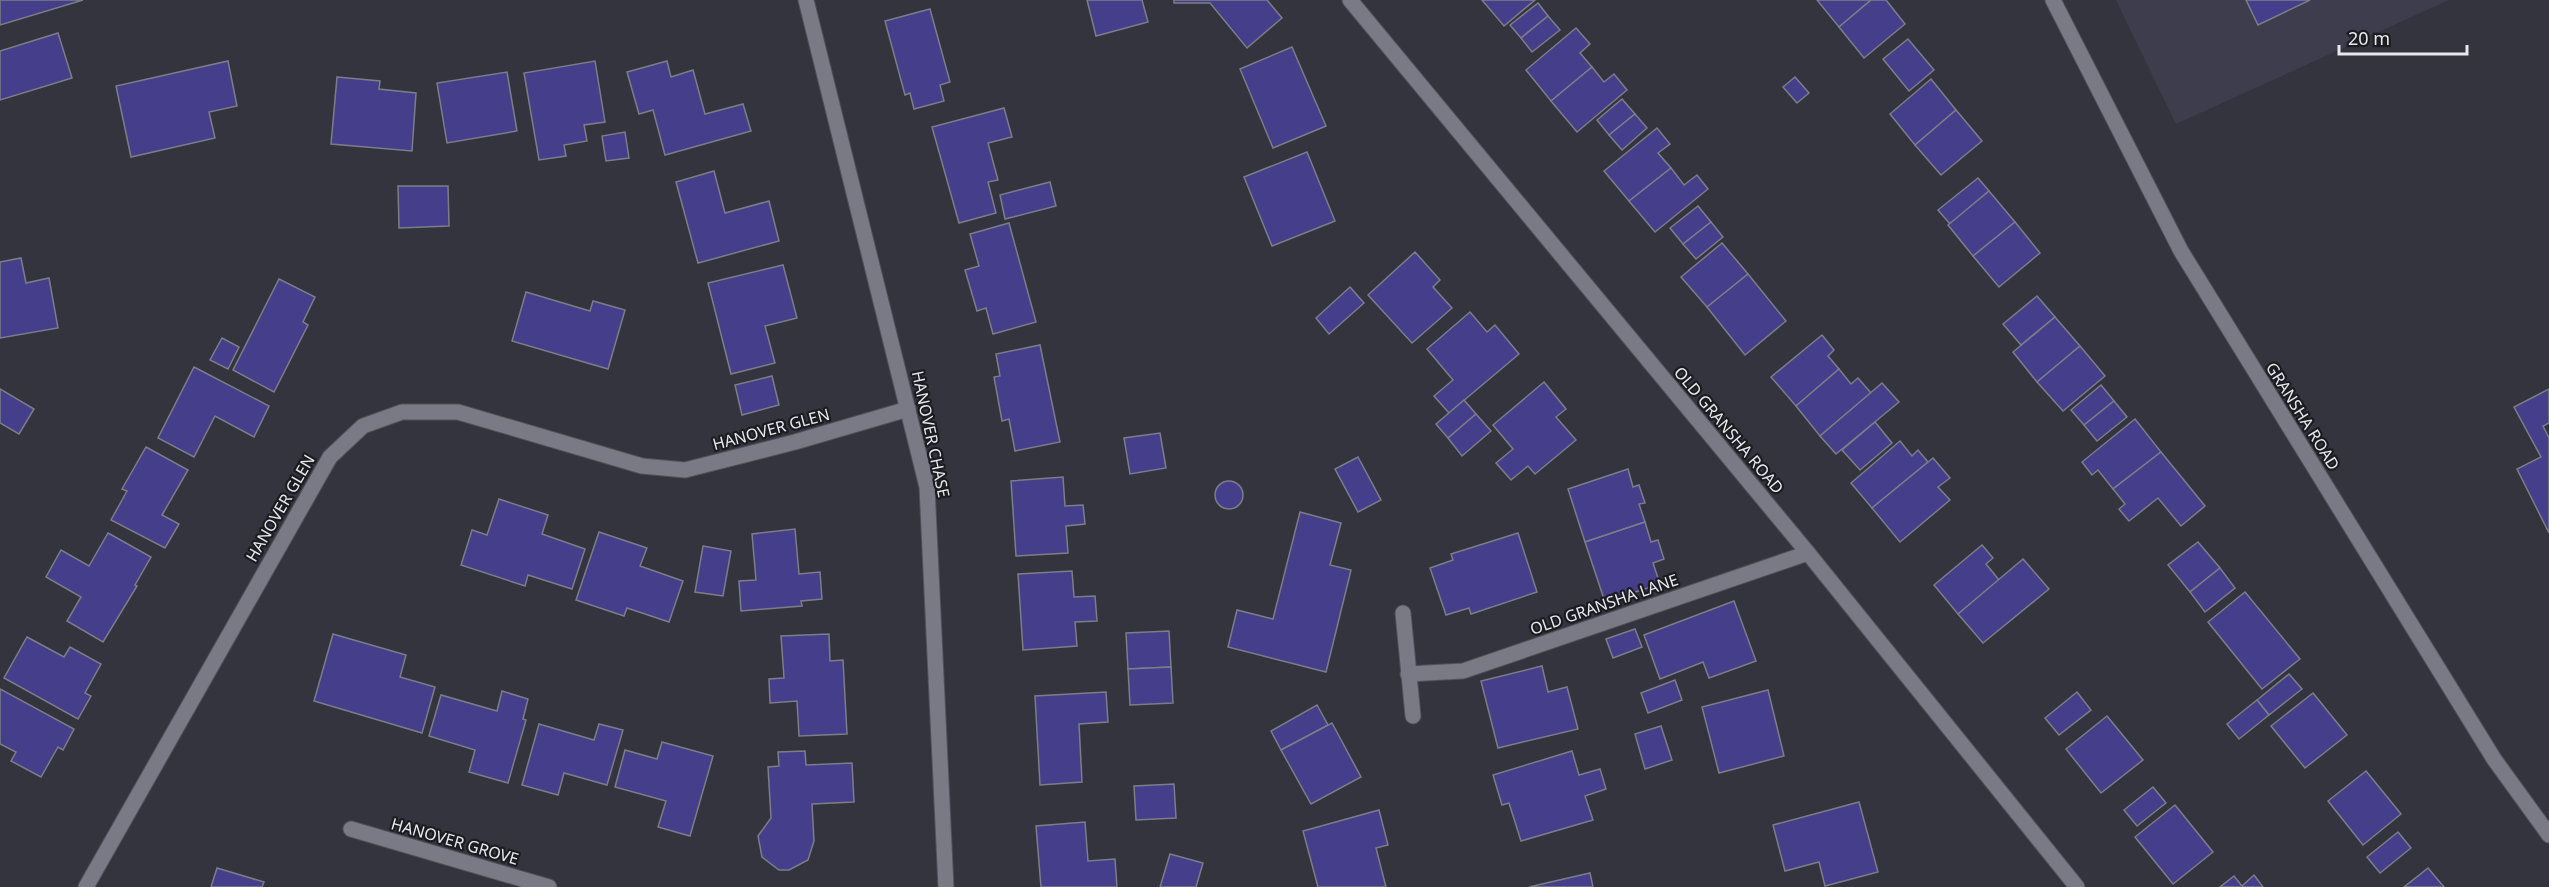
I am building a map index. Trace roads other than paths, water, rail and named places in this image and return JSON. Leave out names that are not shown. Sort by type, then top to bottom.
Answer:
[{"type":"street","name":"HANOVER CHASE","points":[[806,0],[927,487],[946,887]]},
{"type":"street","name":"OLD GRANSHA ROAD","points":[[1350,0],[1808,554],[2077,887]]},
{"type":"street","name":"GRANSHA ROAD","points":[[2053,0],[2181,251],[2494,759],[2549,835]]},
{"type":"street","name":"HANOVER GLEN","points":[[86,887],[330,457],[363,426],[402,412],[458,412],[642,466],[685,470],[795,442],[908,409]]},
{"type":"street","name":"OLD GRANSHA LANE","points":[[1408,674],[1463,671],[1808,554]]},
{"type":"street","points":[[1403,613],[1413,716]]},
{"type":"street","name":"HANOVER GROVE","points":[[351,829],[549,887]]}]
